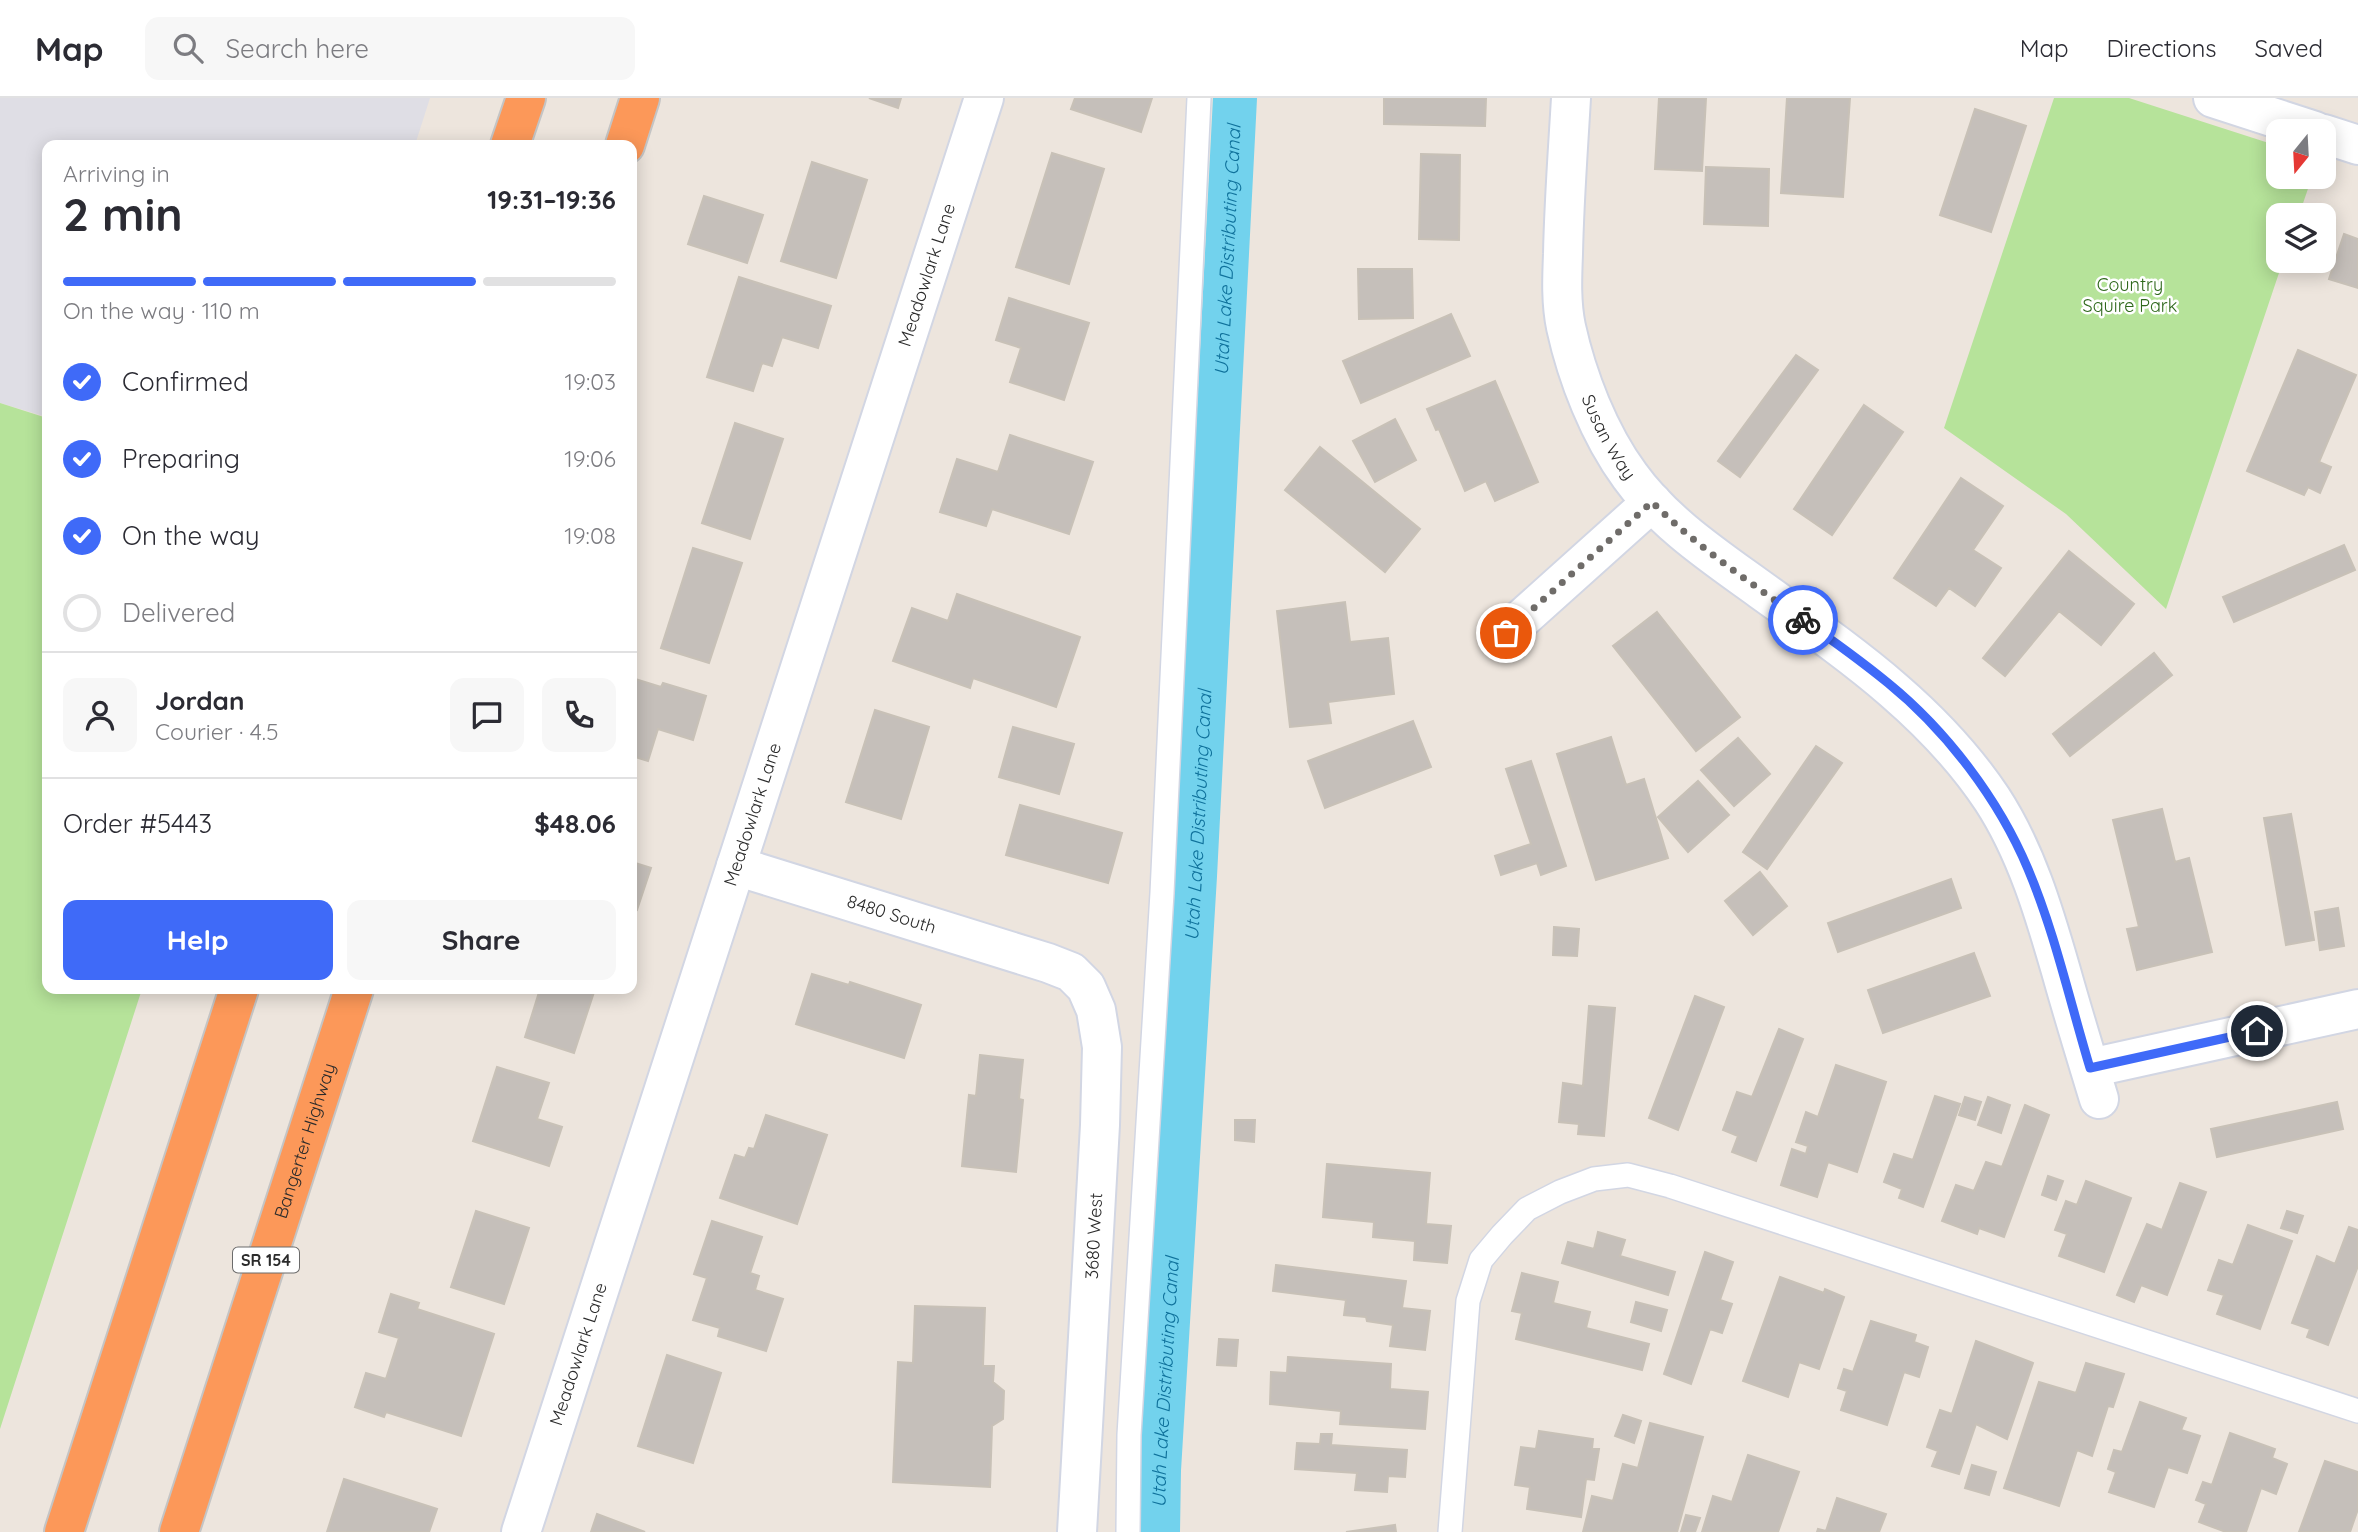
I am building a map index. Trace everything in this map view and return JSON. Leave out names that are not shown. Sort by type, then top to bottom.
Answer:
[{"type":"highway","points":[[512,140],[526,98]]},
{"type":"highway","points":[[627,140],[640,98]]},
{"type":"highway","points":[[64,1532],[237,994]]},
{"type":"highway","name":"Bangerter Highway","points":[[179,1532],[352,994]]},
{"type":"street","name":"Meadowlark Lane","points":[[521,1532],[984,98]]},
{"type":"street","name":"Susan Way","points":[[1571,98],[1562,288],[1566,324],[1589,397],[1604,432],[1629,474],[1670,520],[1710,553],[1890,685],[1968,767],[1992,799],[2029,870],[2047,920],[2095,1083],[2358,1009]]},
{"type":"street","points":[[2213,98],[2278,119]]},
{"type":"street","points":[[2336,138],[2358,145]]},
{"type":"street","points":[[1506,633],[1652,502]]},
{"type":"street","name":"8480 South","points":[[736,866],[1048,963]]},
{"type":"street","name":"3680 West","points":[[1048,963],[1071,972],[1086,987],[1096,1010],[1102,1047],[1077,1532]]},
{"type":"lane","points":[[1128,1532],[1129,1436],[1162,893],[1199,98]]},
{"type":"lane","points":[[1450,1532],[1468,1301],[1482,1260],[1527,1209],[1594,1179],[1628,1175],[1670,1186],[2358,1411]]},
{"type":"shaded area","points":[[0,98],[430,98],[417,140],[42,140],[42,416],[0,403]]},
{"type":"green space","name":"Country Squire Park","points":[[2054,98],[2129,98],[2266,142],[2266,189],[2308,189],[2303,203],[2266,203],[2266,273],[2279,273],[2166,609],[2066,514],[1944,428]]},
{"type":"green space","points":[[0,403],[42,416],[42,994],[140,994],[0,1429]]},
{"type":"building","points":[[869,98],[901,98],[898,108]]},
{"type":"building","points":[[1075,98],[1152,98],[1141,132],[1071,109]]},
{"type":"building","points":[[1384,98],[1486,98],[1485,126],[1384,124]]},
{"type":"building","points":[[1659,98],[1706,98],[1702,171],[1655,169]]},
{"type":"building","points":[[1787,98],[1850,98],[1843,197],[1781,193]]},
{"type":"building","points":[[1975,109],[2026,126],[1991,232],[1940,215]]},
{"type":"building","points":[[1052,153],[1104,169],[1069,284],[1016,267]]},
{"type":"building","points":[[1421,154],[1460,155],[1459,240],[1419,239]]},
{"type":"building","points":[[812,162],[867,180],[836,278],[781,261]]},
{"type":"building","points":[[1706,167],[1769,169],[1768,226],[1704,224]]},
{"type":"building","points":[[704,196],[763,215],[747,263],[688,244]]},
{"type":"building","points":[[2344,234],[2358,239],[2358,288],[2329,279],[2331,273],[2336,273],[2336,258]]},
{"type":"building","points":[[1358,269],[1412,269],[1413,318],[1359,319]]},
{"type":"building","points":[[739,277],[831,306],[818,348],[782,337],[772,366],[762,363],[753,391],[707,377]]},
{"type":"building","points":[[1009,298],[1089,323],[1064,400],[1010,382],[1021,348],[996,340]]},
{"type":"building","points":[[1451,314],[1470,356],[1361,403],[1343,361]]},
{"type":"building","points":[[2298,350],[2356,375],[2319,462],[2331,467],[2320,493],[2308,487],[2304,495],[2247,471]]},
{"type":"building","points":[[1796,355],[1818,370],[1740,477],[1718,461]]},
{"type":"building","points":[[1495,381],[1538,482],[1495,501],[1486,481],[1465,491],[1439,429],[1436,430],[1427,409]]},
{"type":"building","points":[[1864,405],[1903,432],[1832,535],[1794,509]]},
{"type":"building","points":[[1395,419],[1416,460],[1375,482],[1353,441]]},
{"type":"building","points":[[735,423],[783,439],[750,539],[702,523]]},
{"type":"building","points":[[1010,435],[1093,462],[1069,534],[992,509],[986,526],[940,512],[957,459],[998,472]]},
{"type":"building","points":[[1320,447],[1420,529],[1385,572],[1285,490]]},
{"type":"building","points":[[1961,478],[2003,506],[1973,550],[2001,568],[1975,606],[1949,588],[1936,606],[1894,578]]},
{"type":"building","points":[[2344,545],[2355,570],[2234,622],[2223,597]]},
{"type":"building","points":[[693,548],[742,563],[709,663],[661,648]]},
{"type":"building","points":[[2069,551],[2134,604],[2101,645],[2059,611],[2005,676],[1983,658]]},
{"type":"building","points":[[957,594],[1080,637],[1056,707],[973,678],[970,688],[893,661],[912,608],[948,621]]},
{"type":"building","points":[[1345,602],[1350,642],[1388,638],[1394,694],[1328,702],[1331,723],[1290,727],[1277,611]]},
{"type":"building","points":[[1657,612],[1740,717],[1696,751],[1613,646]]},
{"type":"building","points":[[2154,653],[2172,675],[2070,756],[2053,734]]},
{"type":"building","points":[[637,680],[661,687],[663,683],[706,696],[693,740],[658,729],[648,761],[637,758]]},
{"type":"building","points":[[875,710],[929,727],[901,819],[846,802]]},
{"type":"building","points":[[1413,721],[1431,767],[1325,808],[1308,761]]},
{"type":"building","points":[[1013,727],[1074,744],[1059,794],[999,777]]},
{"type":"building","points":[[1611,737],[1626,785],[1644,779],[1668,858],[1596,880],[1557,754]]},
{"type":"building","points":[[1738,738],[1770,774],[1734,806],[1701,770]]},
{"type":"building","points":[[1816,746],[1842,763],[1767,869],[1743,852]]},
{"type":"building","points":[[1531,761],[1566,866],[1541,875],[1537,863],[1501,875],[1495,856],[1531,844],[1506,769]]},
{"type":"building","points":[[1698,781],[1729,815],[1688,852],[1658,817]]},
{"type":"building","points":[[1020,805],[1122,833],[1108,883],[1006,855]]},
{"type":"building","points":[[2162,809],[2175,862],[2189,858],[2212,952],[2137,970],[2127,929],[2139,927],[2113,820]]},
{"type":"building","points":[[2291,814],[2314,940],[2286,945],[2264,818]]},
{"type":"building","points":[[637,864],[651,868],[637,910]]},
{"type":"building","points":[[1760,872],[1787,906],[1753,935],[1725,901]]},
{"type":"building","points":[[1951,879],[1961,908],[1838,952],[1828,923]]},
{"type":"building","points":[[2338,908],[2344,946],[2320,950],[2315,912]]},
{"type":"building","points":[[1554,927],[1579,929],[1577,956],[1553,955]]},
{"type":"building","points":[[1974,953],[1990,996],[1883,1033],[1868,990]]},
{"type":"building","points":[[812,974],[849,985],[850,982],[921,1005],[904,1058],[796,1024]]},
{"type":"building","points":[[538,994],[593,994],[574,1053],[525,1037]]},
{"type":"building","points":[[1695,996],[1724,1007],[1678,1130],[1649,1118]]},
{"type":"building","points":[[1589,1006],[1615,1008],[1604,1136],[1578,1134],[1579,1124],[1559,1122],[1563,1083],[1583,1086]]},
{"type":"building","points":[[1779,1029],[1803,1039],[1756,1161],[1732,1152],[1738,1136],[1723,1130],[1737,1092],[1752,1097]]},
{"type":"building","points":[[980,1055],[1023,1060],[1019,1099],[1023,1100],[1016,1172],[962,1166],[969,1095],[976,1096]]},
{"type":"building","points":[[1836,1065],[1886,1082],[1857,1172],[1828,1162],[1817,1197],[1781,1185],[1792,1149],[1806,1154],[1808,1146],[1796,1142],[1806,1112],[1818,1117]]},
{"type":"building","points":[[497,1067],[549,1083],[537,1119],[562,1127],[549,1166],[473,1141]]},
{"type":"building","points":[[1935,1096],[1960,1104],[1923,1207],[1899,1198],[1902,1189],[1884,1182],[1894,1154],[1913,1160]]},
{"type":"building","points":[[1965,1097],[1981,1102],[1975,1120],[1959,1115]]},
{"type":"building","points":[[1988,1097],[2010,1105],[2001,1133],[1978,1125]]},
{"type":"building","points":[[2337,1102],[2343,1129],[2217,1157],[2211,1129]]},
{"type":"building","points":[[2025,1105],[2049,1115],[2004,1237],[1979,1228],[1977,1234],[1942,1221],[1956,1185],[1974,1191],[1986,1162],[2002,1167]]},
{"type":"building","points":[[766,1115],[827,1135],[797,1224],[720,1198],[735,1155],[745,1158],[749,1148],[754,1149]]},
{"type":"building","points":[[1235,1120],[1255,1120],[1254,1142],[1235,1140]]},
{"type":"building","points":[[1327,1164],[1430,1173],[1426,1224],[1451,1226],[1447,1263],[1414,1260],[1415,1241],[1373,1237],[1374,1222],[1323,1217]]},
{"type":"building","points":[[2048,1176],[2063,1181],[2056,1200],[2042,1195]]},
{"type":"building","points":[[2086,1181],[2131,1198],[2104,1272],[2059,1256],[2067,1234],[2055,1230],[2066,1201],[2077,1205]]},
{"type":"building","points":[[2180,1183],[2206,1192],[2167,1295],[2141,1285],[2134,1302],[2117,1295],[2147,1224],[2162,1230]]},
{"type":"building","points":[[476,1211],[529,1228],[504,1304],[451,1287]]},
{"type":"building","points":[[2287,1211],[2303,1216],[2297,1233],[2281,1228]]},
{"type":"building","points":[[712,1221],[762,1237],[750,1273],[759,1276],[755,1290],[783,1299],[766,1351],[718,1336],[720,1328],[693,1320],[707,1278],[694,1274]]},
{"type":"building","points":[[2248,1225],[2292,1241],[2260,1329],[2217,1314],[2224,1295],[2208,1290],[2219,1260],[2233,1265]]},
{"type":"building","points":[[2349,1227],[2358,1230],[2358,1266],[2328,1345],[2307,1337],[2310,1329],[2292,1323],[2317,1256],[2335,1264]]},
{"type":"building","points":[[1598,1232],[1625,1240],[1620,1256],[1675,1272],[1668,1295],[1562,1263],[1568,1242],[1594,1249]]},
{"type":"building","points":[[1705,1252],[1733,1262],[1720,1300],[1732,1304],[1722,1333],[1710,1329],[1691,1384],[1664,1374]]},
{"type":"building","points":[[1276,1265],[1406,1281],[1402,1308],[1430,1311],[1425,1350],[1390,1346],[1393,1325],[1367,1321],[1366,1317],[1344,1315],[1346,1300],[1273,1291]]},
{"type":"building","points":[[1522,1273],[1558,1282],[1553,1303],[1590,1312],[1586,1328],[1649,1344],[1642,1370],[1516,1339],[1522,1313],[1512,1311]]},
{"type":"building","points":[[1780,1277],[1824,1293],[1825,1289],[1844,1297],[1819,1369],[1799,1362],[1788,1397],[1743,1381]]},
{"type":"building","points":[[391,1294],[419,1303],[417,1309],[494,1334],[461,1436],[386,1412],[384,1417],[355,1407],[366,1373],[386,1379],[399,1338],[379,1332]]},
{"type":"building","points":[[1636,1302],[1667,1310],[1661,1331],[1631,1322]]},
{"type":"building","points":[[915,1306],[985,1308],[983,1366],[994,1366],[993,1382],[1004,1391],[1003,1419],[992,1426],[990,1487],[893,1482],[898,1362],[913,1363]]},
{"type":"building","points":[[1871,1321],[1916,1335],[1914,1342],[1928,1347],[1919,1377],[1904,1372],[1887,1425],[1841,1410],[1847,1391],[1838,1388],[1844,1369],[1853,1372]]},
{"type":"building","points":[[1219,1339],[1238,1340],[1236,1366],[1217,1365]]},
{"type":"building","points":[[1976,1341],[2033,1363],[2007,1439],[1976,1424],[1959,1474],[1932,1466],[1938,1451],[1927,1447],[1940,1410],[1952,1414]]},
{"type":"building","points":[[667,1355],[721,1373],[693,1463],[638,1446]]},
{"type":"building","points":[[1288,1357],[1391,1364],[1390,1389],[1428,1392],[1425,1429],[1340,1424],[1341,1411],[1270,1404],[1271,1372],[1287,1373]]},
{"type":"building","points":[[2086,1363],[2124,1374],[2113,1407],[2108,1406],[2092,1456],[2077,1450],[2059,1506],[2004,1488],[2039,1382],[2076,1393]]},
{"type":"building","points":[[2140,1402],[2186,1418],[2181,1430],[2200,1436],[2187,1473],[2168,1467],[2154,1507],[2109,1492],[2116,1472],[2108,1469],[2114,1450],[2122,1452]]},
{"type":"building","points":[[1623,1415],[1641,1421],[1634,1443],[1615,1436]]},
{"type":"building","points":[[1650,1423],[1703,1437],[1677,1532],[1583,1532],[1592,1496],[1613,1501],[1623,1464],[1638,1468]]},
{"type":"building","points":[[1539,1431],[1593,1439],[1592,1449],[1599,1449],[1594,1480],[1586,1479],[1581,1517],[1527,1509],[1530,1487],[1515,1485],[1521,1447],[1536,1449]]},
{"type":"building","points":[[2230,1433],[2275,1449],[2272,1458],[2287,1464],[2276,1494],[2261,1488],[2246,1532],[2226,1532],[2199,1522],[2206,1504],[2196,1500],[2203,1482],[2212,1485]]},
{"type":"building","points":[[1321,1434],[1332,1434],[1331,1445],[1407,1450],[1405,1477],[1388,1476],[1387,1492],[1355,1490],[1357,1473],[1295,1469],[1297,1443],[1320,1444]]},
{"type":"building","points":[[1748,1455],[1799,1472],[1778,1532],[1702,1532],[1713,1496],[1732,1502]]},
{"type":"building","points":[[2325,1461],[2358,1472],[2358,1509],[2350,1532],[2299,1532]]},
{"type":"building","points":[[1972,1465],[1996,1472],[1989,1495],[1965,1488]]},
{"type":"building","points":[[344,1479],[437,1509],[429,1532],[327,1532]]},
{"type":"building","points":[[1837,1498],[1886,1514],[1879,1532],[1817,1532],[1818,1529],[1826,1531]]},
{"type":"building","points":[[597,1514],[645,1532],[591,1532]]},
{"type":"building","points":[[1686,1515],[1700,1518],[1695,1532],[1681,1532]]},
{"type":"building","points":[[1395,1525],[1396,1532],[1346,1532]]},
{"type":"waterway","name":"Utah Lake Distributing Canal","points":[[1158,1532],[1159,1470],[1195,876],[1235,98]]},
{"type":"way so far","points":[[1506,633],[1652,502],[1710,553],[1803,620]]},
{"type":"route","points":[[1803,620],[1890,685],[1934,729],[1992,799],[2029,870],[2047,920],[2090,1068],[2257,1031]]}]
